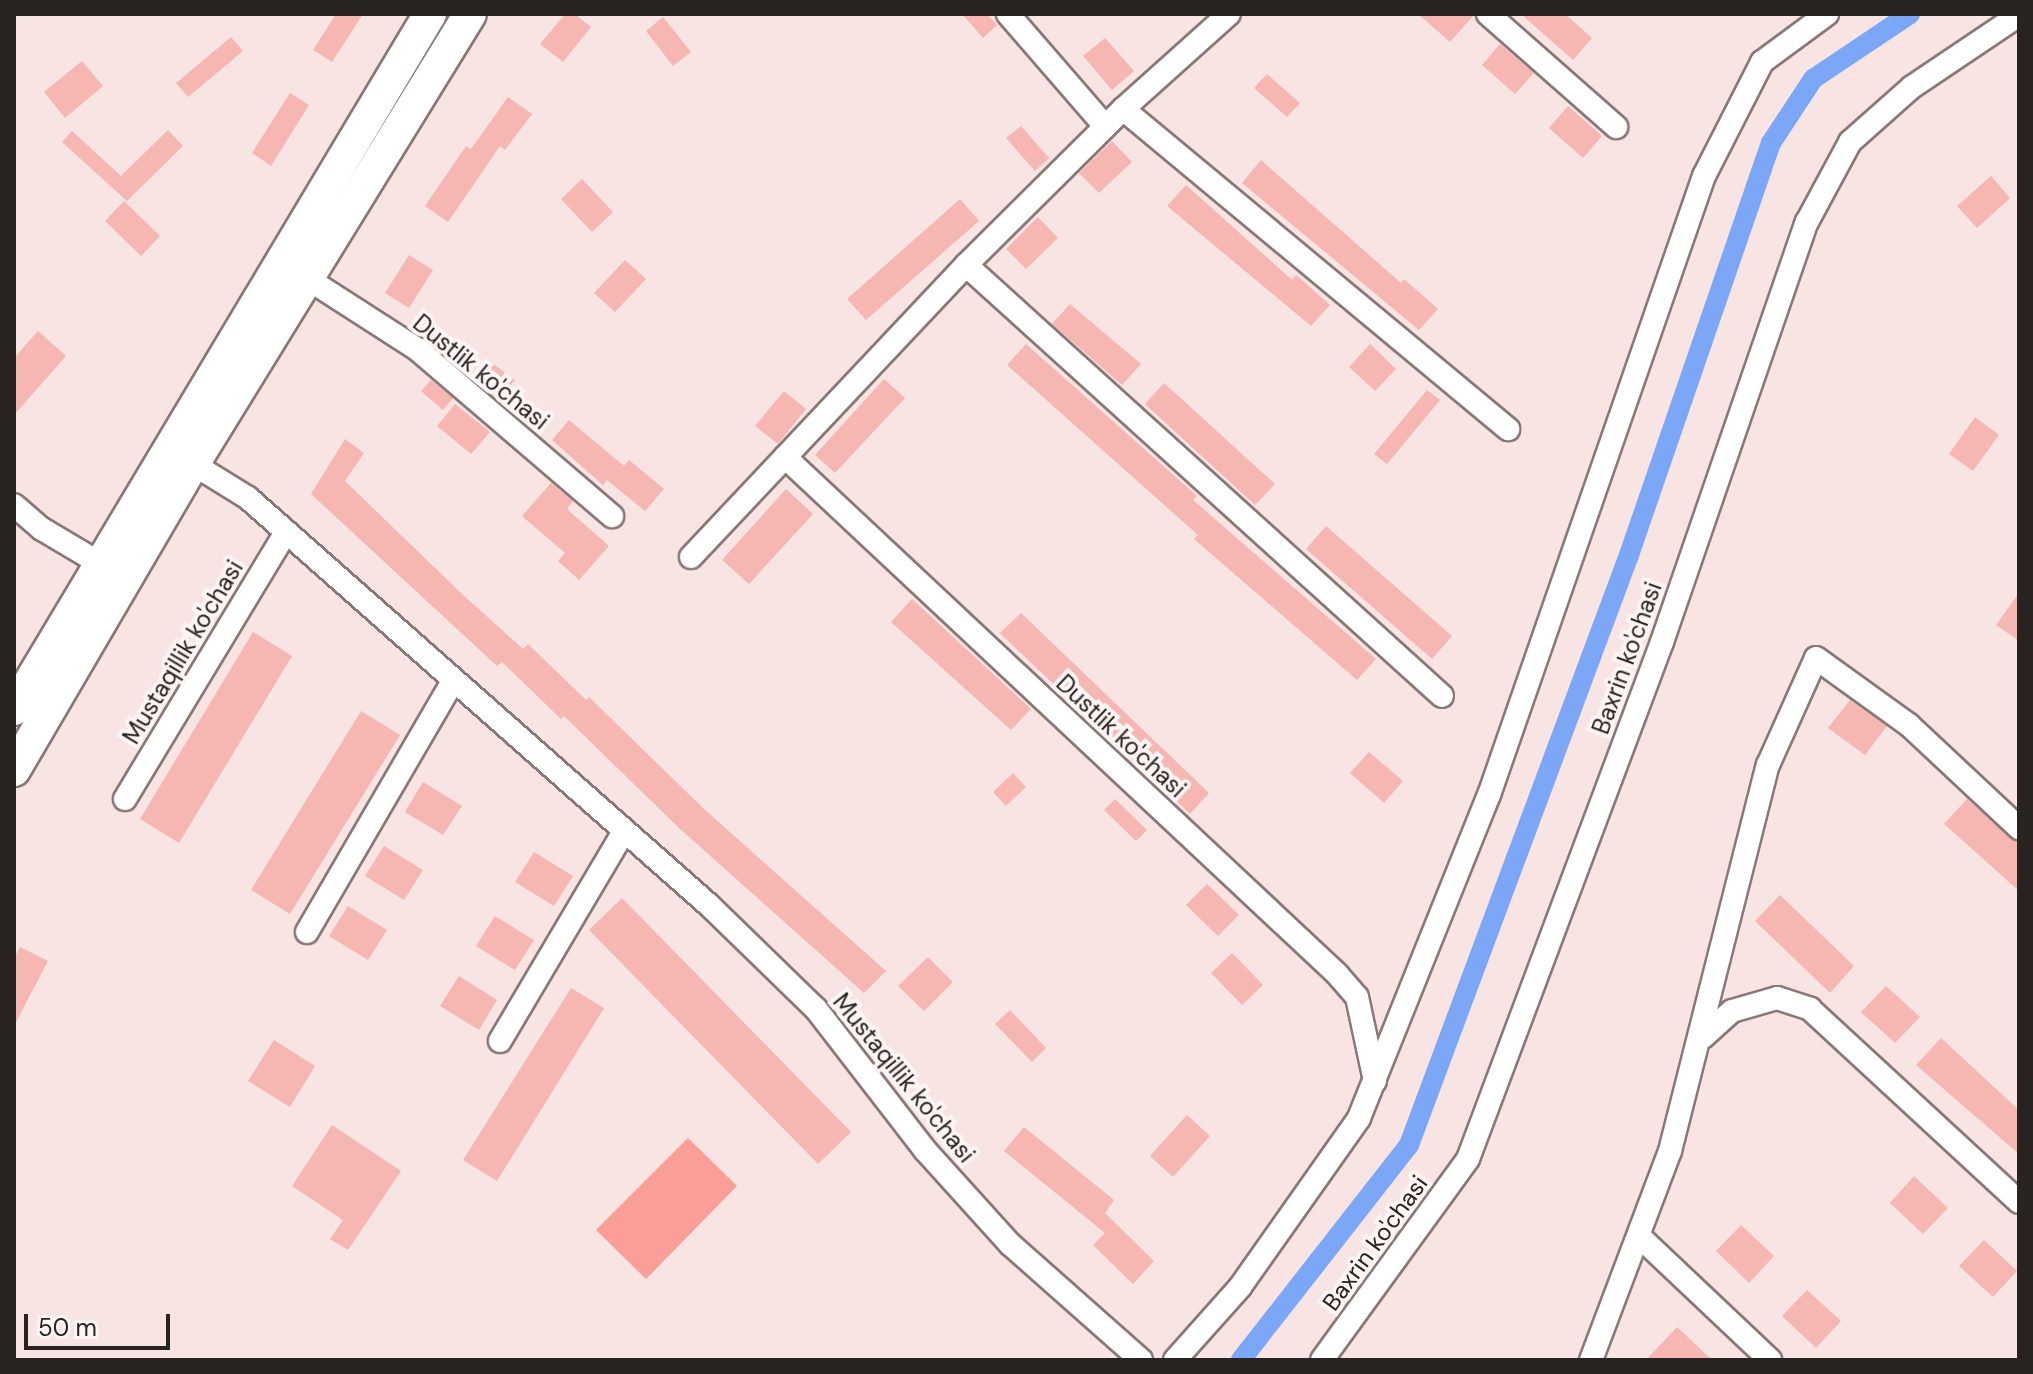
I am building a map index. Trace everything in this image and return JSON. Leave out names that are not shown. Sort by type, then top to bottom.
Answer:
[{"type":"highway","points":[[14,709],[430,14]]},
{"type":"highway","points":[[14,770],[193,464],[470,14]]},
{"type":"street","points":[[1008,14],[1105,126]]},
{"type":"street","points":[[691,557],[966,265],[1105,126],[1229,14]]},
{"type":"street","points":[[1488,14],[1616,127]]},
{"type":"street","points":[[1175,1360],[1240,1287],[1359,1118],[1489,795],[1704,176],[1762,62],[1827,14]]},
{"type":"street","name":"Baxrin ko'chasi","points":[[1322,1360],[1468,1159],[1662,642],[1807,222],[1850,142],[1912,87],[2019,15]]},
{"type":"street","points":[[1123,109],[1508,429]]},
{"type":"street","points":[[966,265],[1442,696]]},
{"type":"street","name":"Dustlik ko'chasi","points":[[308,279],[417,349],[612,516]]},
{"type":"street","name":"Dustlik ko'chasi","points":[[785,457],[1337,974],[1357,997],[1375,1081]]},
{"type":"street","name":"Mustaqillik ko'chasi","points":[[193,464],[248,498],[624,831],[816,1009],[925,1150],[1010,1244],[1141,1360]]},
{"type":"street","points":[[14,505],[101,564]]},
{"type":"street","name":"Mustaqillik ko'chasi","points":[[125,799],[286,532]]},
{"type":"street","points":[[1591,1360],[1640,1237],[1703,1037],[1768,765],[1816,658],[1909,725],[2019,828]]},
{"type":"street","points":[[307,932],[453,681]]},
{"type":"street","points":[[500,1041],[624,831]]},
{"type":"street","points":[[1703,1037],[1732,1011],[1777,998],[1810,1009],[2019,1202]]},
{"type":"street","points":[[1640,1237],[1770,1360]]},
{"type":"shaded area","points":[[688,1138],[737,1186],[646,1279],[596,1230]]},
{"type":"building","points":[[336,14],[363,14],[332,62],[313,50]]},
{"type":"building","points":[[565,14],[575,14],[591,27],[563,62],[540,44]]},
{"type":"building","points":[[962,14],[987,14],[997,25],[983,38]]},
{"type":"building","points":[[1418,14],[1474,14],[1474,15],[1450,42]]},
{"type":"building","points":[[1521,14],[1565,14],[1592,38],[1573,60]]},
{"type":"building","points":[[663,17],[691,52],[673,66],[646,31]]},
{"type":"building","points":[[231,37],[243,51],[188,97],[176,83]]},
{"type":"building","points":[[1105,38],[1134,71],[1112,90],[1083,56]]},
{"type":"building","points":[[1500,44],[1534,73],[1515,94],[1482,65]]},
{"type":"building","points":[[82,61],[103,86],[65,118],[44,92]]},
{"type":"building","points":[[1267,74],[1300,103],[1287,117],[1254,88]]},
{"type":"building","points":[[290,93],[309,105],[271,166],[252,153]]},
{"type":"building","points":[[508,97],[532,114],[505,150],[500,146],[448,222],[425,206],[466,146],[471,149]]},
{"type":"building","points":[[1568,106],[1602,136],[1583,158],[1549,128]]},
{"type":"building","points":[[1021,126],[1049,158],[1035,171],[1006,138]]},
{"type":"building","points":[[168,130],[183,146],[127,201],[62,142],[72,131],[121,176]]},
{"type":"building","points":[[1112,141],[1132,162],[1099,193],[1079,173]]},
{"type":"building","points":[[1261,160],[1401,283],[1404,279],[1438,309],[1419,330],[1242,183]]},
{"type":"building","points":[[1991,176],[2010,198],[1977,228],[1957,206]]},
{"type":"building","points":[[582,179],[613,212],[592,232],[561,199]]},
{"type":"building","points":[[1186,185],[1292,280],[1296,275],[1330,305],[1311,326],[1167,206]]},
{"type":"building","points":[[960,199],[979,221],[866,320],[847,299]]},
{"type":"building","points":[[124,201],[160,236],[141,256],[105,221]]},
{"type":"building","points":[[1038,217],[1058,238],[1026,269],[1006,249]]},
{"type":"building","points":[[409,255],[433,270],[409,308],[385,293]]},
{"type":"building","points":[[625,260],[646,279],[615,312],[594,293]]},
{"type":"building","points":[[1070,304],[1141,364],[1122,385],[1052,324]]},
{"type":"building","points":[[38,331],[66,356],[14,415],[14,358]]},
{"type":"building","points":[[1026,344],[1197,496],[1193,500],[1376,659],[1357,680],[1194,539],[1198,535],[1007,365]]},
{"type":"building","points":[[1370,344],[1396,369],[1375,391],[1349,367]]},
{"type":"building","points":[[492,363],[515,380],[503,395],[480,378]]},
{"type":"building","points":[[884,379],[905,398],[835,473],[815,455]]},
{"type":"building","points":[[431,380],[453,398],[443,410],[421,391]]},
{"type":"building","points":[[1164,383],[1275,484],[1255,505],[1145,404]]},
{"type":"building","points":[[1427,390],[1440,400],[1387,464],[1374,454]]},
{"type":"building","points":[[784,391],[806,409],[778,444],[755,426]]},
{"type":"building","points":[[455,404],[490,432],[471,454],[437,426]]},
{"type":"building","points":[[1975,417],[1999,435],[1973,471],[1949,454]]},
{"type":"building","points":[[569,420],[624,466],[629,460],[664,489],[645,511],[607,480],[603,485],[552,440]]},
{"type":"building","points":[[345,439],[364,453],[345,481],[462,594],[523,649],[528,644],[586,700],[589,697],[704,809],[886,971],[864,993],[679,828],[564,716],[561,719],[502,662],[497,666],[311,494]]},
{"type":"building","points":[[551,483],[573,501],[567,509],[609,546],[579,580],[558,561],[565,553],[522,516]]},
{"type":"building","points":[[786,489],[813,514],[749,584],[722,560]]},
{"type":"building","points":[[1326,526],[1452,636],[1432,659],[1306,549]]},
{"type":"building","points":[[2019,593],[2019,641],[1996,625]]},
{"type":"building","points":[[912,599],[1031,709],[1011,730],[891,622]]},
{"type":"building","points":[[1021,613],[1209,793],[1190,814],[1000,633]]},
{"type":"building","points":[[253,632],[292,656],[179,843],[140,819]]},
{"type":"building","points":[[1850,700],[1887,726],[1865,755],[1828,728]]},
{"type":"building","points":[[361,711],[400,735],[290,914],[251,890]]},
{"type":"building","points":[[1369,752],[1403,781],[1384,803],[1350,773]]},
{"type":"building","points":[[1013,773],[1026,787],[1006,806],[993,792]]},
{"type":"building","points":[[423,782],[462,806],[443,835],[405,812]]},
{"type":"building","points":[[1115,799],[1147,830],[1136,841],[1104,810]]},
{"type":"building","points":[[1967,799],[2019,844],[2019,891],[1944,824]]},
{"type":"building","points":[[384,846],[423,870],[404,900],[365,876]]},
{"type":"building","points":[[534,852],[573,876],[554,906],[515,882]]},
{"type":"building","points":[[1207,884],[1239,915],[1218,936],[1186,905]]},
{"type":"building","points":[[1780,895],[1854,966],[1830,993],[1755,921]]},
{"type":"building","points":[[622,898],[851,1132],[818,1164],[589,930]]},
{"type":"building","points":[[348,906],[387,930],[368,960],[329,936]]},
{"type":"building","points":[[495,916],[534,940],[515,970],[476,946]]},
{"type":"building","points":[[20,947],[48,961],[14,1026],[14,958]]},
{"type":"building","points":[[1232,953],[1263,985],[1242,1005],[1211,973]]},
{"type":"building","points":[[928,957],[953,982],[924,1011],[898,986]]},
{"type":"building","points":[[459,976],[497,1000],[479,1030],[440,1006]]},
{"type":"building","points":[[1886,986],[1920,1017],[1895,1043],[1861,1012]]},
{"type":"building","points":[[571,988],[604,1008],[497,1181],[463,1160]]},
{"type":"building","points":[[1010,1010],[1046,1048],[1032,1062],[995,1024]]},
{"type":"building","points":[[1941,1038],[2019,1110],[2019,1154],[1916,1065]]},
{"type":"building","points":[[274,1040],[315,1066],[290,1107],[248,1081]]},
{"type":"building","points":[[1187,1115],[1210,1136],[1173,1177],[1150,1156]]},
{"type":"building","points":[[332,1125],[401,1171],[348,1250],[330,1239],[343,1220],[292,1186]]},
{"type":"building","points":[[1024,1127],[1114,1200],[1105,1213],[1154,1261],[1133,1284],[1093,1245],[1105,1233],[1004,1151]]},
{"type":"building","points":[[1914,1176],[1948,1208],[1923,1234],[1890,1203]]},
{"type":"building","points":[[1741,1225],[1774,1256],[1749,1283],[1716,1251]]},
{"type":"building","points":[[1984,1240],[2017,1271],[1993,1297],[1959,1266]]},
{"type":"building","points":[[1807,1290],[1841,1321],[1816,1348],[1782,1316]]},
{"type":"building","points":[[1677,1327],[1712,1360],[1646,1360]]},
{"type":"waterway","points":[[1241,1360],[1409,1145],[1629,555],[1771,143],[1813,79],[1910,14]]}]
